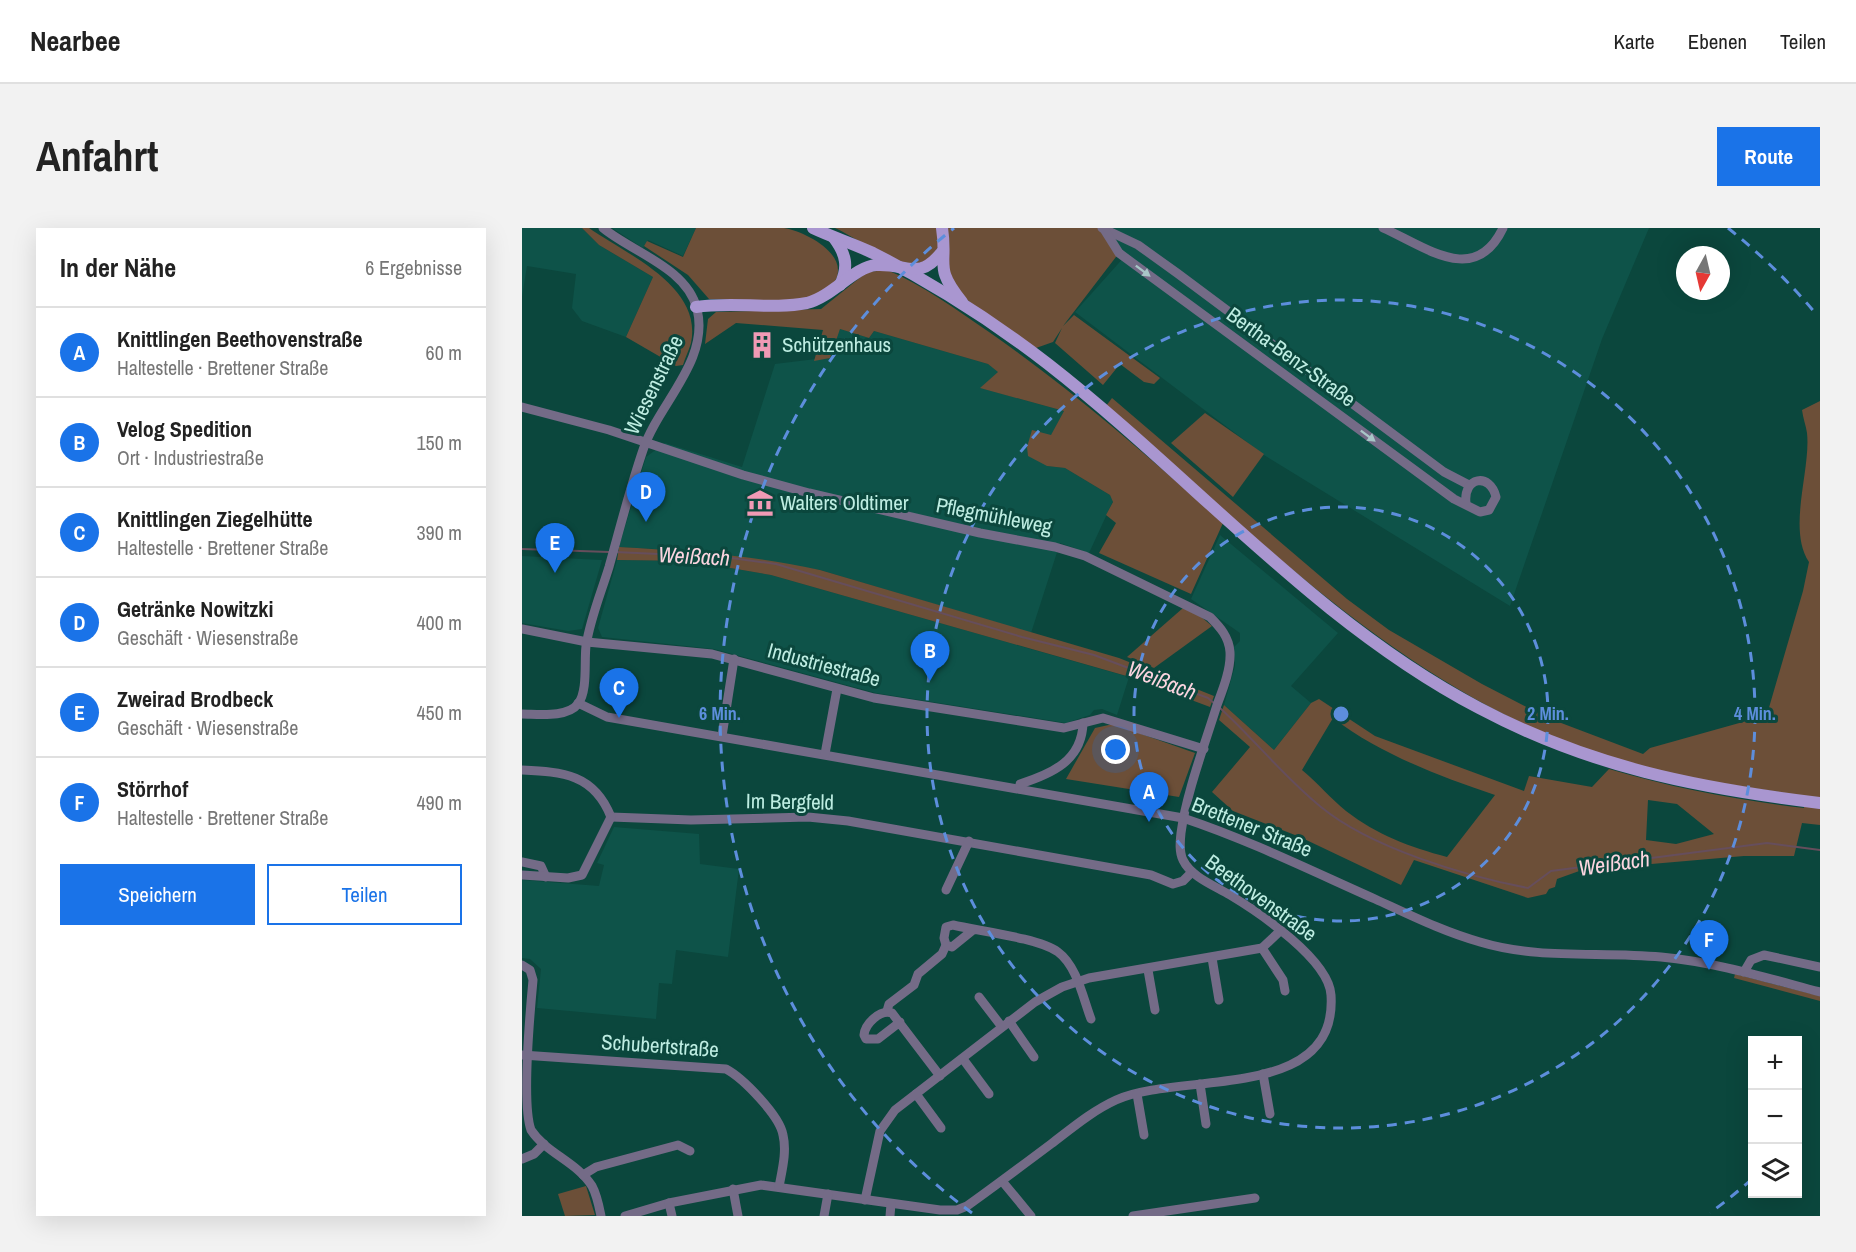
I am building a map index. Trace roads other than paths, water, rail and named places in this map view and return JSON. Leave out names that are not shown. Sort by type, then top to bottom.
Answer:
[{"type":"main road","points":[[813,228],[898,267],[1013,338],[1049,365],[1358,631],[1428,678],[1480,708],[1543,739],[1607,763],[1673,781],[1820,803]]},
{"type":"main road","points":[[942,228],[943,273],[948,284],[969,310]]},
{"type":"main road","points":[[833,237],[845,257],[844,275],[839,287]]},
{"type":"main road","points":[[696,307],[792,305],[810,302],[874,265],[921,270],[934,262],[942,252]]},
{"type":"street","points":[[603,228],[670,273],[690,294],[696,307]]},
{"type":"street","points":[[1383,228],[1452,259],[1471,260],[1485,254],[1503,228]]},
{"type":"street","name":"Bertha-Benz-Straße","points":[[1103,229],[1138,245],[1444,472],[1469,485],[1477,481],[1486,481],[1494,488],[1496,497],[1489,510],[1480,512],[1470,509],[1466,503],[1454,499],[1420,475],[1119,253],[1103,229]]},
{"type":"street","name":"Wiesenstraße","points":[[578,704],[582,689],[586,642],[645,442],[690,362],[699,333],[696,307]]},
{"type":"street","name":"Pflegmühleweg","points":[[522,407],[645,442],[743,475],[808,493],[980,533],[1055,546],[1085,556],[1190,605],[1210,617],[1223,630],[1230,652],[1229,666],[1183,818]]},
{"type":"street","points":[[1466,503],[1465,492],[1469,485]]},
{"type":"street","name":"Industriestraße","points":[[522,629],[586,642],[712,654],[874,698],[1064,728],[1103,718],[1120,721],[1204,749]]},
{"type":"street","name":"Industriestraße","points":[[722,736],[734,659]]},
{"type":"street","points":[[825,754],[837,689]]},
{"type":"street","points":[[522,714],[560,713],[572,710],[578,704]]},
{"type":"street","name":"Brettener Straße","points":[[578,704],[607,717],[1183,818],[1252,843],[1442,930],[1481,943],[1517,951],[1555,954],[1659,957],[1744,972],[1820,992]]},
{"type":"street","points":[[1020,789],[1020,784],[1050,774],[1063,765],[1076,750],[1083,734],[1083,723]]},
{"type":"street","points":[[522,770],[554,772],[577,778],[600,795],[610,817],[589,866],[578,878],[522,875]]},
{"type":"street","name":"Im Bergfeld","points":[[610,817],[691,820],[808,817],[860,822],[969,841],[1151,875],[1173,884],[1183,881],[1192,872]]},
{"type":"street","name":"Beethovenstraße","points":[[625,1216],[669,1203],[761,1185],[957,1213],[1094,1112],[1118,1099],[1263,1074],[1287,1067],[1317,1048],[1326,1034],[1331,1015],[1329,982],[1319,965],[1248,906],[1192,872],[1183,860],[1180,845],[1183,818]]},
{"type":"street","points":[[946,890],[969,841]]},
{"type":"street","points":[[522,862],[541,866],[546,877]]},
{"type":"street","points":[[900,1022],[878,1039],[866,1039],[864,1035],[867,1024],[887,1011],[890,1004],[914,985],[918,974],[942,954],[946,945],[944,938],[946,927],[953,925],[1029,941],[1058,952],[1077,981],[1091,1019]]},
{"type":"street","points":[[946,945],[952,947],[958,944],[973,930]]},
{"type":"street","points":[[865,1200],[880,1131],[895,1110],[1035,1002],[1077,981],[1262,948],[1280,932]]},
{"type":"street","points":[[1262,948],[1283,980],[1285,991]]},
{"type":"street","points":[[1744,972],[1750,960],[1764,955],[1820,968]]},
{"type":"street","points":[[1212,958],[1219,1000]]},
{"type":"street","points":[[522,964],[530,970],[533,980],[524,1055],[524,1108],[531,1130],[544,1144],[583,1175],[596,1195],[601,1216]]},
{"type":"street","points":[[1148,969],[1155,1010]]},
{"type":"street","points":[[979,997],[1034,1057]]},
{"type":"street","points":[[887,1011],[900,1022],[940,1076]]},
{"type":"street","name":"Schubertstraße","points":[[524,1055],[726,1069],[747,1084],[783,1134],[785,1151],[779,1186]]},
{"type":"street","points":[[963,1059],[989,1094]]},
{"type":"street","points":[[1263,1074],[1270,1114]]},
{"type":"street","points":[[1200,1084],[1206,1124]]},
{"type":"street","points":[[916,1094],[941,1128]]},
{"type":"street","points":[[1137,1094],[1144,1135]]},
{"type":"street","points":[[522,1159],[534,1154],[544,1144]]},
{"type":"street","points":[[583,1175],[596,1167],[678,1145],[690,1151]]},
{"type":"street","points":[[1002,1181],[1031,1216]]},
{"type":"street","points":[[733,1189],[738,1216]]},
{"type":"street","points":[[824,1216],[828,1194]]},
{"type":"street","points":[[1138,1216],[1255,1198]]},
{"type":"street","points":[[669,1203],[672,1216]]},
{"type":"street","points":[[890,1216],[891,1204]]},
{"type":"street","points":[[1202,1206],[1203,1216]]},
{"type":"waterway","name":"Weißach","points":[[522,549],[609,552]]},
{"type":"waterway","name":"Weißach","points":[[615,552],[724,557],[776,564],[1022,637],[1094,655],[1208,698],[1215,704]]},
{"type":"waterway","name":"Weißach","points":[[1220,708],[1295,783],[1321,807],[1342,822],[1420,858],[1503,883],[1528,888],[1551,871],[1767,843],[1820,850]]},
{"type":"place","name":"Schützenhaus","points":[[762,345]]},
{"type":"place","name":"Walters Oldtimer","points":[[760,503]]},
{"type":"place","name":"Getränke Nowitzki","points":[[646,522]]},
{"type":"place","name":"Zweirad Brodbeck","points":[[555,573]]},
{"type":"place","name":"Velog Spedition","points":[[930,681]]},
{"type":"place","name":"Knittlingen Ziegelhütte","points":[[619,718]]},
{"type":"place","name":"Knittlingen Beethovenstraße","points":[[1149,822]]},
{"type":"place","name":"Störrhof","points":[[1709,970]]}]
